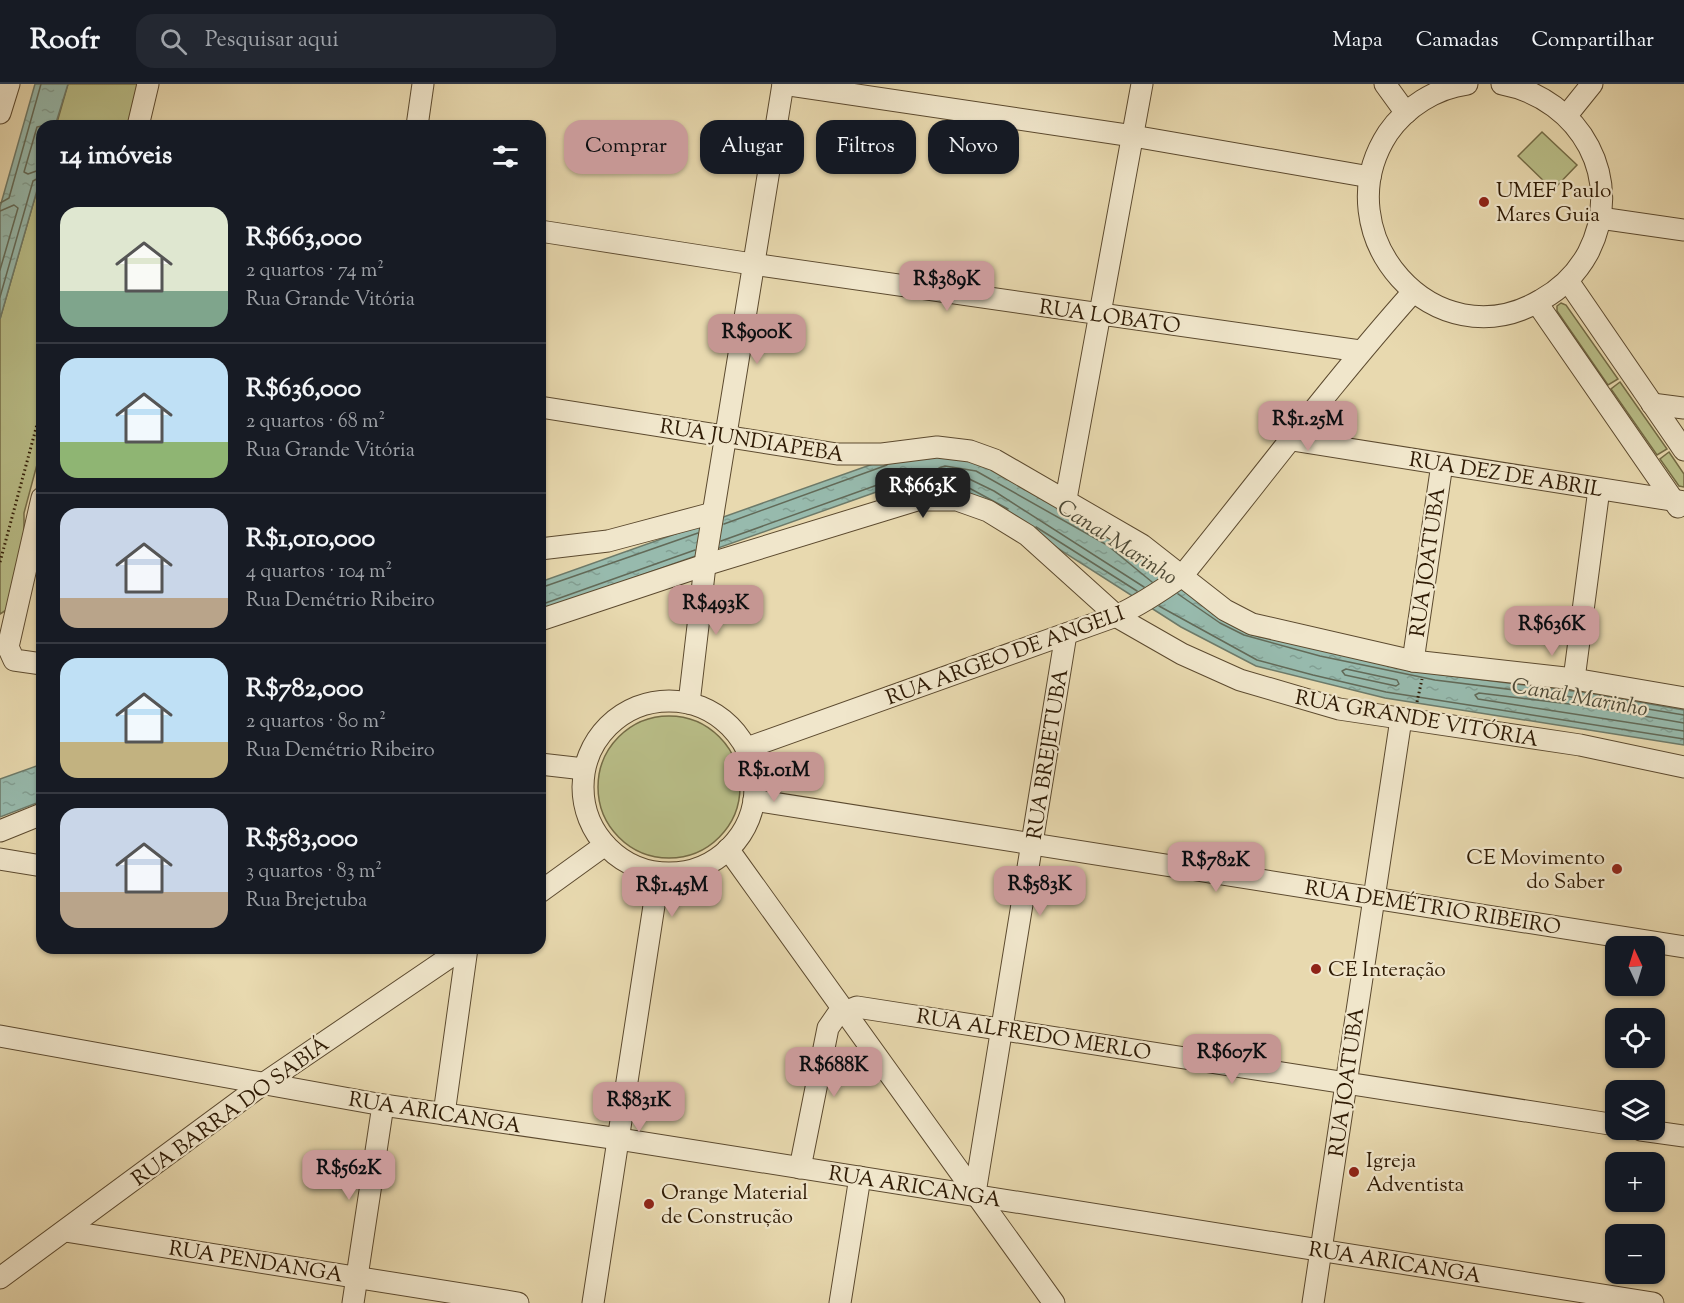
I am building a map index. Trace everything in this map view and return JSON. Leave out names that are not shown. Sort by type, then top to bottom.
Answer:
[{"type":"street","points":[[0,113],[9,84]]},
{"type":"street","points":[[139,120],[148,84]]},
{"type":"street","points":[[418,120],[423,84]]},
{"type":"street","points":[[689,703],[706,561],[752,264],[783,84],[1133,136],[1370,177]]},
{"type":"street","points":[[1066,500],[1142,84]]},
{"type":"street","points":[[1385,84],[1406,113]]},
{"type":"street","points":[[1467,84],[1423,91],[1383,142],[1370,177],[1369,220],[1375,241],[1391,268],[1413,292],[1445,309],[1473,315],[1500,315],[1537,303],[1568,280],[1588,253],[1600,218],[1598,170],[1586,141],[1567,115],[1534,93],[1502,84]]},
{"type":"street","points":[[1567,115],[1592,84]]},
{"type":"street","points":[[1600,218],[1680,224]]},
{"type":"street","name":"RUA LOBATO","points":[[546,232],[752,264],[1360,351]]},
{"type":"street","points":[[1568,280],[1683,447]]},
{"type":"street","name":"RUA ARGEO DE ANGELI","points":[[747,748],[1126,612],[1178,579],[1292,440],[1360,351],[1413,292]]},
{"type":"street","points":[[1537,303],[1680,506]]},
{"type":"street","points":[[1652,404],[1684,408]]},
{"type":"street","name":"RUA JUNDIAPEBA","points":[[546,408],[726,438],[860,456],[936,447],[970,451],[995,460],[1142,545],[1178,579]]},
{"type":"street","name":"RUA DEZ DE ABRIL","points":[[1292,440],[1599,489],[1680,506]]},
{"type":"street","name":"RUA JOATUBA","points":[[1418,665],[1442,464]]},
{"type":"street","points":[[1574,679],[1599,489]]},
{"type":"street","name":"RUA GRANDE VITÓRIA","points":[[546,618],[706,561],[917,500],[957,500],[978,506],[1027,535],[1182,654],[1240,681],[1306,701],[1598,748],[1684,767]]},
{"type":"street","points":[[546,548],[608,541],[713,517]]},
{"type":"street","points":[[36,522],[7,623],[8,647],[14,660],[36,663]]},
{"type":"street","points":[[1178,579],[1225,610],[1252,624],[1418,665],[1574,679],[1684,698]]},
{"type":"street","name":"RUA BREJETUBA","points":[[977,1195],[1066,634]]},
{"type":"street","points":[[657,702],[689,703],[707,709],[723,719],[737,732],[747,748],[755,774],[754,800],[743,831],[728,849],[696,868],[659,873],[629,864],[605,845],[593,828],[586,810],[583,790],[584,769],[591,750],[603,732],[627,712],[657,702]]},
{"type":"street","name":"RUA JOATUBA","points":[[1313,1303],[1374,898],[1408,716]]},
{"type":"street","points":[[546,765],[584,769]]},
{"type":"street","name":"RUA DEMÉTRIO RIBEIRO","points":[[754,800],[1684,947]]},
{"type":"street","points":[[0,831],[36,816]]},
{"type":"street","points":[[546,888],[605,845]]},
{"type":"street","points":[[728,849],[1054,1303]]},
{"type":"street","points":[[0,859],[36,865]]},
{"type":"street","points":[[593,1303],[659,873]]},
{"type":"street","name":"RUA BARRA DO SABIÁ","points":[[0,1278],[263,1084],[456,954]]},
{"type":"street","points":[[444,1114],[464,954]]},
{"type":"street","name":"RUA ALFREDO MERLO","points":[[844,1011],[864,1008],[1605,1123]]},
{"type":"street","points":[[800,1168],[828,1028],[844,1011]]},
{"type":"street","name":"RUA ARICANGA","points":[[0,1036],[383,1105],[619,1139],[1653,1303]]},
{"type":"street","points":[[353,1303],[383,1105]]},
{"type":"street","points":[[1665,1133],[1684,1136]]},
{"type":"street","points":[[840,1303],[860,1177]]},
{"type":"street","name":"RUA PENDANGA","points":[[65,1231],[518,1303]]},
{"type":"path","points":[[0,562],[36,428]]},
{"type":"path","points":[[1408,716],[1418,665]]},
{"type":"green space","points":[[68,84],[140,84],[131,120],[58,120]]},
{"type":"green space","points":[[1542,132],[1577,165],[1553,190],[1518,156]]},
{"type":"green space","points":[[36,194],[36,468],[24,513],[24,548],[8,609],[0,614],[0,319]]},
{"type":"green space","points":[[1561,303],[1566,305],[1618,379],[1608,385],[1557,311],[1557,306]]},
{"type":"green space","points":[[1620,382],[1667,449],[1657,455],[1611,389]]},
{"type":"green space","points":[[1669,452],[1684,474],[1684,487],[1679,486],[1660,459]]},
{"type":"green space","points":[[669,716],[696,721],[719,737],[735,760],[740,787],[735,814],[719,837],[696,853],[669,858],[642,853],[619,837],[603,814],[598,787],[603,760],[619,737],[642,721]]},
{"type":"water","points":[[35,84],[68,84],[57,120],[36,120],[36,194],[0,319],[0,207]]},
{"type":"water","name":"Canal Marinho","points":[[914,455],[980,458],[1115,534],[1185,592],[1436,674],[1588,693],[1684,710],[1684,745],[1385,698],[1256,666],[1181,627],[987,503],[959,491],[936,486],[924,485],[882,490],[546,609],[546,580],[887,459]]},
{"type":"water","points":[[36,766],[36,803],[0,817],[0,779]]},
{"type":"place","name":"UMEF Paulo Mares Guia","points":[[1484,202]]},
{"type":"place","name":"CE Movimento do Saber","points":[[1617,869]]},
{"type":"place","name":"CE Interação","points":[[1316,969]]},
{"type":"place","name":"Igreja Adventista","points":[[1354,1172]]},
{"type":"place","name":"Orange Material de Construção","points":[[649,1204]]}]
